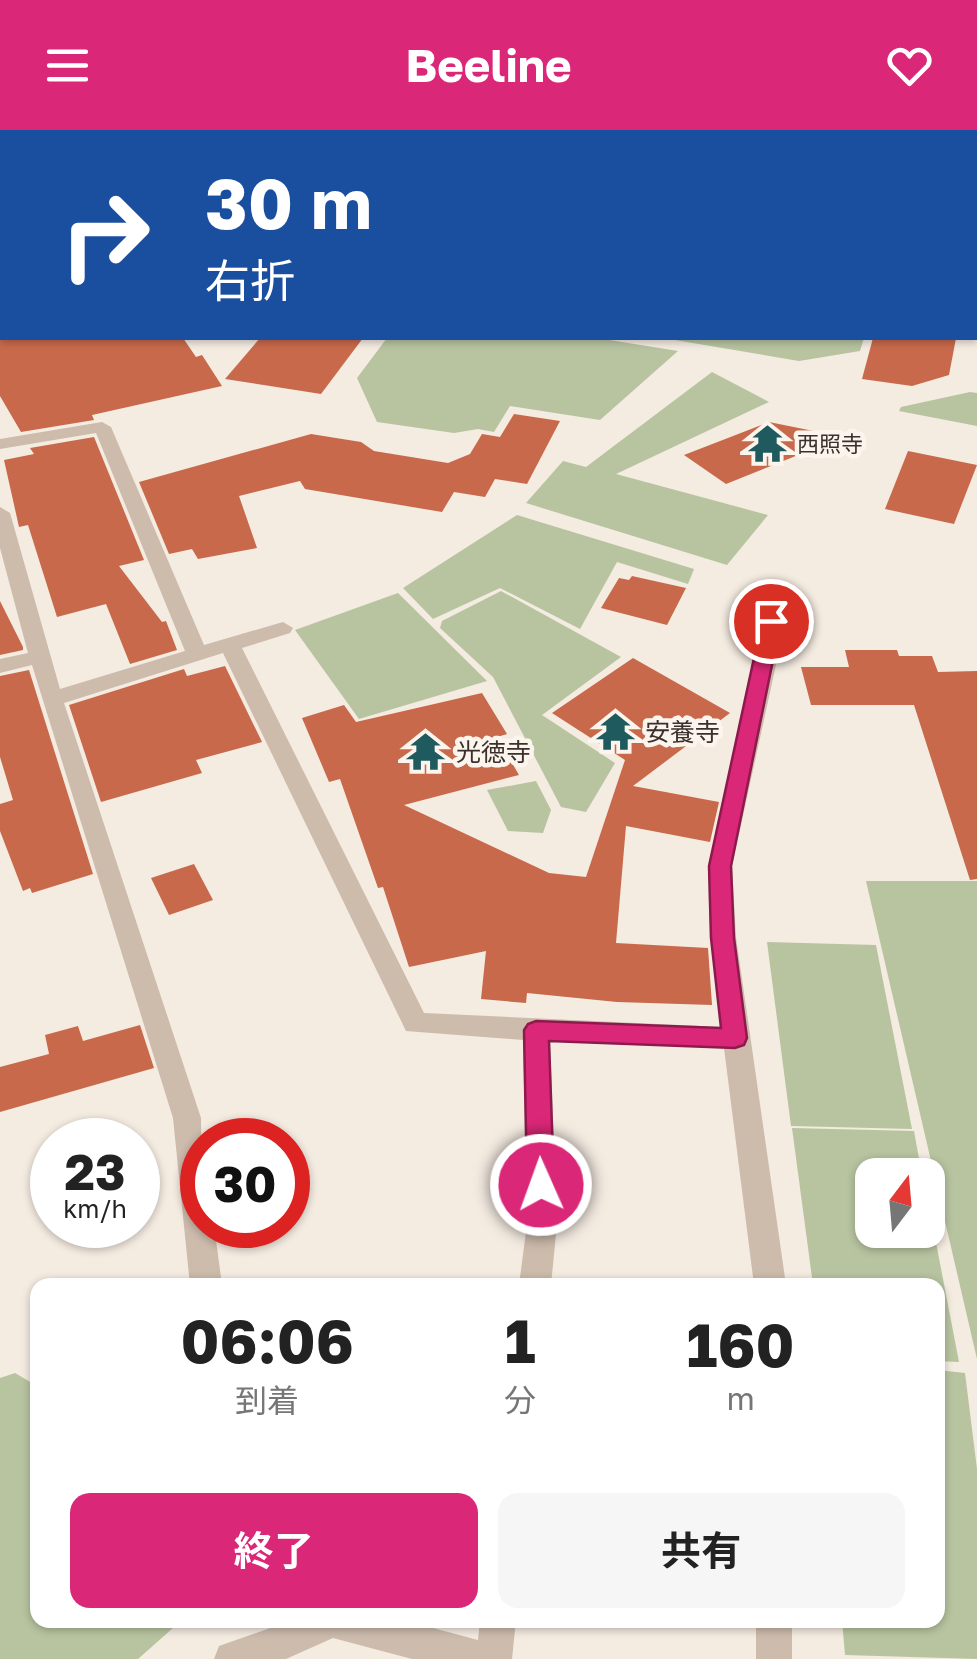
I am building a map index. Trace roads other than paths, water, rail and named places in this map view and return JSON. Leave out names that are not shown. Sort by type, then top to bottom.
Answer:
[{"type":"street","points":[[0,444],[102,427],[197,654]]},
{"type":"street","points":[[0,513],[52,699],[187,1118],[205,1278]]},
{"type":"street","points":[[769,1278],[723,938],[720,866],[770,642],[772,586]]},
{"type":"street","points":[[52,699],[283,628]]},
{"type":"street","points":[[230,645],[416,1023],[735,1038]]},
{"type":"street","points":[[0,666],[40,657]]},
{"type":"street","points":[[536,1030],[542,1224],[536,1278]]},
{"type":"street","points":[[232,1659],[317,1628]]},
{"type":"street","points":[[362,1628],[482,1659]]},
{"type":"street","points":[[494,1659],[497,1628]]},
{"type":"street","points":[[774,1628],[774,1659]]},
{"type":"place","name":"西照寺","points":[[767,444]]},
{"type":"place","name":"安養寺","points":[[615,732]]},
{"type":"place","name":"光徳寺","points":[[426,752]]}]
